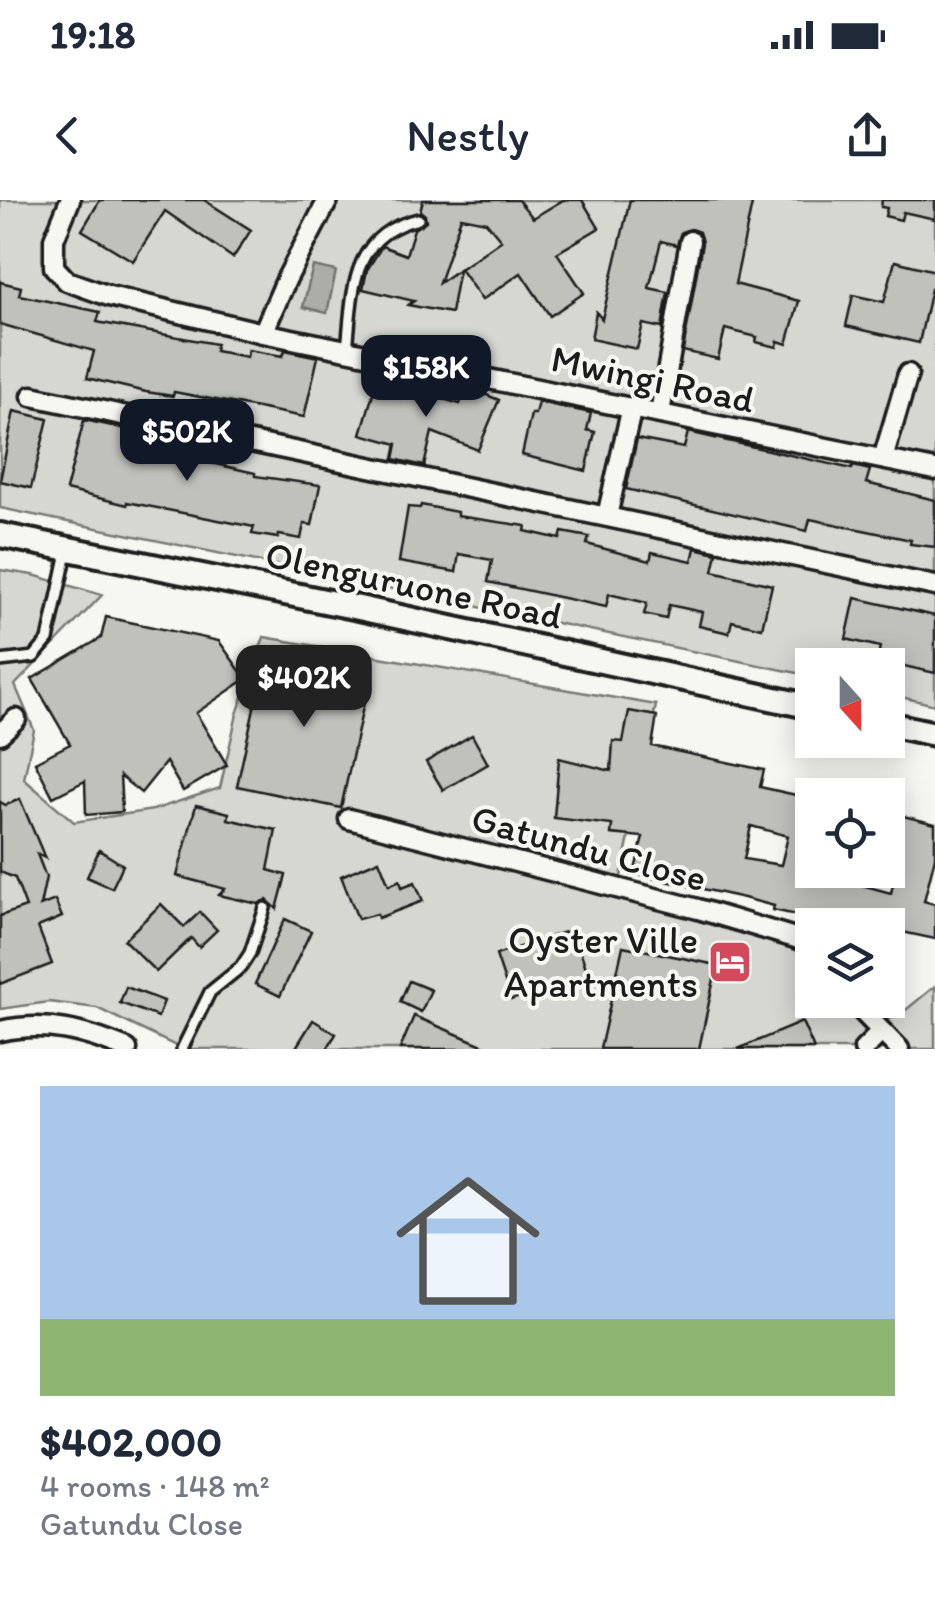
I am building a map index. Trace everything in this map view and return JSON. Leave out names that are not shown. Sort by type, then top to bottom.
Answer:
[{"type":"street","name":"Mwingi Road","points":[[70,200],[52,250],[54,267],[67,281],[109,296],[263,333],[935,470]]},
{"type":"street","points":[[263,333],[286,278],[328,200]]},
{"type":"street","points":[[660,413],[690,240]]},
{"type":"street","points":[[882,459],[908,374]]},
{"type":"street","points":[[32,396],[935,586]]},
{"type":"street","points":[[607,516],[632,407]]},
{"type":"street","name":"Olenguruone Road","points":[[0,535],[359,608],[795,704]]},
{"type":"street","points":[[0,734],[16,719]]},
{"type":"street","points":[[905,728],[935,734]]},
{"type":"street","name":"Gatundu Close","points":[[348,819],[698,909],[795,938]]},
{"type":"street","points":[[868,1018],[899,1049]]},
{"type":"street","points":[[0,1030],[46,1024],[90,1034],[127,1049]]},
{"type":"street","points":[[864,1049],[881,1032]]},
{"type":"lane","points":[[347,350],[361,257],[378,236],[397,224],[418,219]]},
{"type":"lane","points":[[0,661],[34,656],[48,640],[68,549]]},
{"type":"lane","points":[[182,1049],[210,992],[241,967],[250,953],[265,908]]},
{"type":"shaded area","points":[[0,200],[935,200],[935,705],[905,698],[905,648],[795,648],[795,672],[0,508]]},
{"type":"shaded area","points":[[313,266],[336,271],[327,313],[303,307]]},
{"type":"shaded area","points":[[0,570],[102,595],[15,685],[34,730],[24,779],[74,822],[153,810],[220,788],[237,714],[264,637],[656,705],[618,891],[795,927],[795,1018],[862,1018],[866,1029],[892,1018],[905,1018],[905,1011],[935,986],[935,1049],[182,1049],[97,1008],[49,1002],[0,1009]]},
{"type":"building","points":[[100,200],[204,200],[251,230],[233,258],[165,211],[133,261],[82,230]]},
{"type":"building","points":[[423,200],[518,200],[533,218],[563,200],[582,200],[599,228],[557,253],[584,293],[550,316],[521,273],[482,300],[460,269],[501,240],[486,222],[461,217],[439,283],[459,269],[451,313],[408,305],[414,301],[363,289],[367,270],[382,246],[406,255],[414,229],[426,221],[420,211]]},
{"type":"building","points":[[630,200],[732,200],[752,204],[735,284],[799,301],[787,344],[778,341],[777,347],[756,342],[757,337],[725,329],[718,359],[683,351],[702,243],[699,232],[691,229],[681,232],[677,245],[661,241],[649,288],[668,292],[662,328],[643,324],[637,349],[591,339],[596,312],[602,319]]},
{"type":"building","points":[[882,200],[935,200],[935,219],[903,212],[901,220],[885,216],[887,208],[881,207]]},
{"type":"building","points":[[895,261],[935,271],[935,290],[931,289],[919,343],[846,326],[853,295],[884,302]]},
{"type":"building","points":[[0,282],[21,287],[19,295],[100,312],[97,322],[216,344],[215,351],[247,357],[248,350],[283,356],[285,350],[318,357],[304,417],[174,392],[173,396],[146,392],[87,378],[94,351],[0,324]]},
{"type":"building","points":[[377,380],[460,404],[467,387],[499,400],[478,450],[432,432],[424,466],[394,459],[397,444],[361,434]]},
{"type":"building","points":[[538,402],[591,413],[587,430],[595,432],[586,471],[522,455],[531,414],[535,414]]},
{"type":"building","points":[[14,411],[48,419],[31,488],[0,481]]},
{"type":"building","points":[[84,420],[145,433],[141,447],[255,476],[320,485],[312,525],[304,524],[301,539],[279,535],[278,538],[252,534],[254,527],[66,490]]},
{"type":"building","points":[[688,432],[870,470],[866,483],[935,500],[935,547],[810,519],[807,531],[626,489],[637,439],[684,448]]},
{"type":"building","points":[[421,505],[457,512],[457,516],[526,526],[525,531],[560,539],[562,532],[589,537],[587,544],[650,561],[652,552],[692,561],[695,548],[717,553],[713,571],[772,585],[762,628],[732,621],[729,633],[699,626],[702,612],[669,605],[666,619],[644,614],[647,603],[609,594],[606,607],[488,582],[492,560],[459,554],[456,572],[399,562],[408,507]]},
{"type":"building","points":[[855,598],[935,616],[935,673],[905,666],[905,648],[880,648],[846,639]]},
{"type":"building","points":[[106,617],[219,641],[246,679],[196,713],[227,765],[183,791],[166,762],[141,793],[120,776],[122,812],[86,815],[85,781],[53,797],[35,762],[70,744],[32,679],[101,638]]},
{"type":"building","points":[[266,653],[370,675],[341,808],[237,786]]},
{"type":"building","points":[[629,711],[657,716],[652,746],[764,770],[760,787],[795,795],[795,888],[872,888],[891,893],[892,888],[905,888],[905,816],[935,824],[935,857],[924,901],[935,904],[935,939],[905,933],[905,908],[795,908],[795,915],[744,898],[634,874],[643,837],[611,834],[612,825],[554,818],[559,758],[611,771],[613,741],[623,742]],"holes":[[[751,826],[788,836],[781,865],[744,859]]]},
{"type":"building","points":[[472,735],[488,764],[443,790],[426,762]]},
{"type":"building","points":[[20,799],[45,858],[37,854],[46,877],[40,906],[55,900],[62,917],[38,927],[52,964],[0,984],[0,916],[26,907],[15,878],[0,872],[0,802],[6,805]]},
{"type":"building","points":[[196,805],[229,813],[228,819],[276,830],[268,870],[286,875],[277,909],[267,900],[258,904],[219,895],[225,889],[177,876]]},
{"type":"building","points":[[99,850],[123,865],[112,888],[87,877]]},
{"type":"building","points":[[379,860],[389,885],[400,880],[402,887],[415,882],[423,901],[378,918],[377,914],[358,919],[341,876]]},
{"type":"building","points":[[161,904],[184,927],[200,912],[217,930],[199,947],[191,938],[156,972],[124,940]]},
{"type":"building","points":[[285,919],[311,931],[280,996],[255,984]]},
{"type":"building","points":[[573,929],[588,974],[511,1000],[496,955]]},
{"type":"building","points":[[623,946],[717,965],[699,1049],[600,1049]]},
{"type":"building","points":[[409,981],[431,990],[421,1012],[400,1002]]},
{"type":"building","points":[[126,987],[164,1001],[158,1017],[120,1003]]},
{"type":"building","points":[[414,1016],[492,1049],[400,1049]]},
{"type":"building","points":[[313,1020],[336,1034],[327,1049],[295,1049]]},
{"type":"building","points":[[802,1022],[814,1049],[738,1049]]},
{"type":"place","name":"Oyster Ville Apartments","points":[[730,962]]}]
